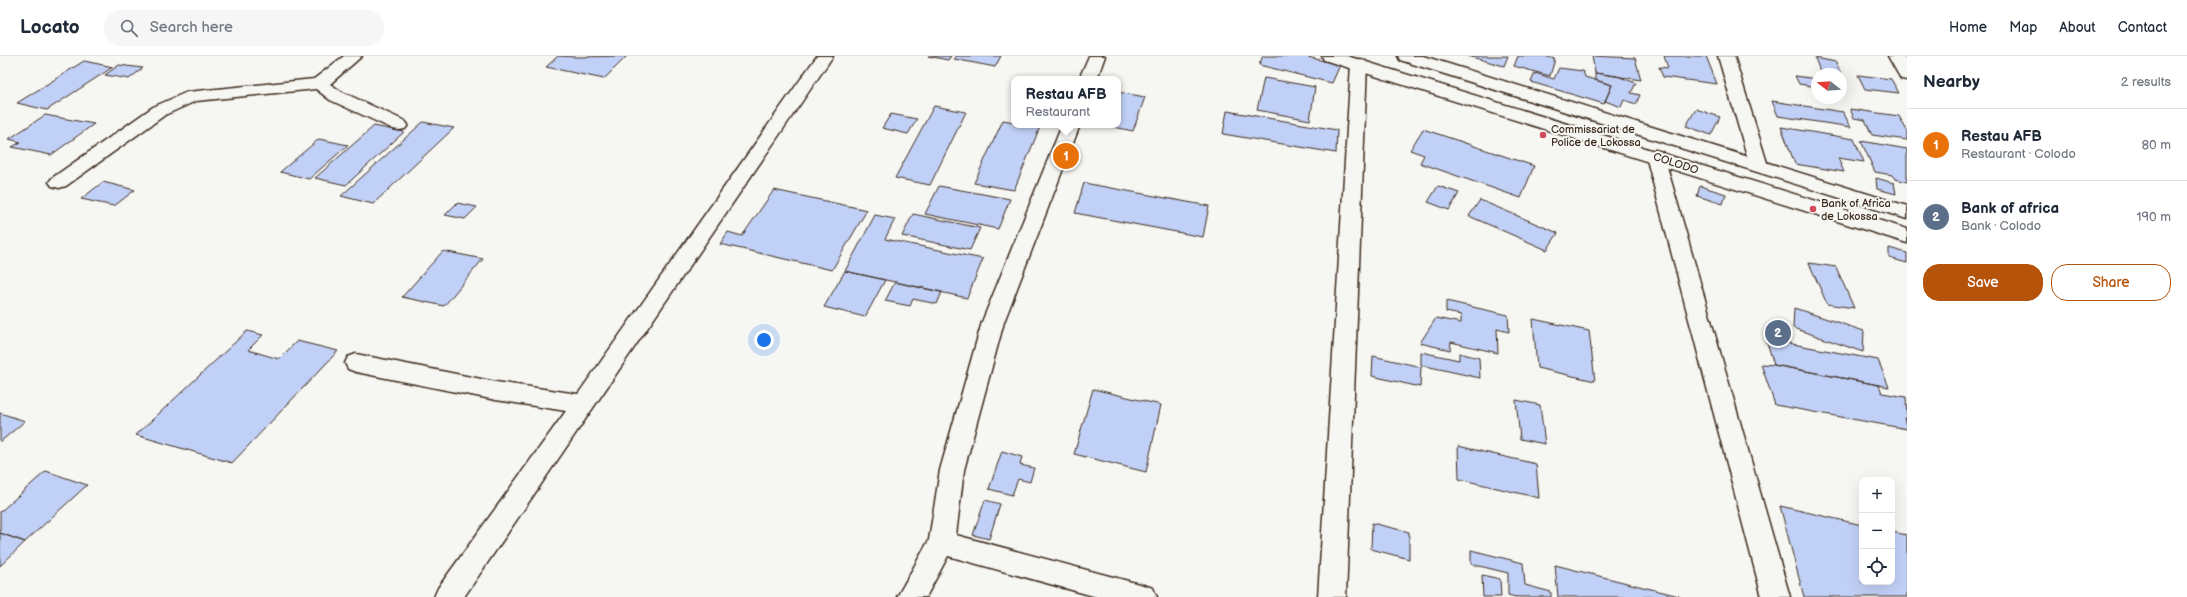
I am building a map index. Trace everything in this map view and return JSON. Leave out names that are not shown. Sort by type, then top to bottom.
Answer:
[{"type":"street","points":[[59,182],[159,111],[193,96],[319,84],[354,56]]},
{"type":"street","points":[[448,597],[584,404],[825,56]]},
{"type":"street","points":[[1089,76],[1097,56]]},
{"type":"street","name":"COLODO","points":[[1330,56],[1655,156],[1907,236]]},
{"type":"street","name":"COLODO","points":[[1406,56],[1907,213]]},
{"type":"street","points":[[1726,56],[1759,166]]},
{"type":"street","points":[[1896,56],[1906,73]]},
{"type":"street","points":[[1332,597],[1359,64]]},
{"type":"street","points":[[319,84],[336,96],[399,125]]},
{"type":"street","points":[[911,597],[942,542],[952,470],[993,322],[1071,128]]},
{"type":"street","points":[[1655,156],[1776,597]]},
{"type":"street","points":[[356,363],[496,391],[584,404]]},
{"type":"street","points":[[942,542],[977,553],[1142,597]]},
{"type":"building","points":[[558,56],[627,56],[604,79],[546,67]]},
{"type":"building","points":[[928,56],[951,56],[948,60]]},
{"type":"building","points":[[956,56],[1001,56],[995,67],[954,59]]},
{"type":"building","points":[[1263,56],[1304,56],[1340,65],[1332,83],[1259,65]]},
{"type":"building","points":[[1468,56],[1508,56],[1504,66]]},
{"type":"building","points":[[1518,56],[1545,56],[1555,59],[1550,76],[1514,66]]},
{"type":"building","points":[[1592,56],[1635,58],[1641,80],[1595,73]]},
{"type":"building","points":[[1664,56],[1706,56],[1717,84],[1663,77],[1659,67],[1668,68]]},
{"type":"building","points":[[1815,58],[1836,62],[1839,68],[1819,68]]},
{"type":"building","points":[[84,61],[113,67],[47,110],[17,103]]},
{"type":"building","points":[[119,65],[143,68],[129,79],[105,75]]},
{"type":"building","points":[[1559,68],[1583,71],[1585,77],[1612,85],[1604,104],[1531,82],[1535,73],[1554,79]]},
{"type":"building","points":[[1595,73],[1617,76],[1636,83],[1631,93],[1640,95],[1636,104],[1624,100],[1621,107],[1605,101],[1612,85],[1595,80]]},
{"type":"building","points":[[1858,75],[1891,79],[1899,93],[1865,89]]},
{"type":"building","points":[[1795,76],[1811,78],[1811,86],[1799,84]]},
{"type":"building","points":[[1264,78],[1315,87],[1310,120],[1257,110]]},
{"type":"building","points":[[1121,93],[1145,97],[1133,131],[1118,128],[1121,128]]},
{"type":"building","points":[[1772,101],[1843,112],[1851,127],[1778,116]]},
{"type":"building","points":[[934,106],[966,112],[930,185],[895,178]]},
{"type":"building","points":[[1696,109],[1720,117],[1711,135],[1686,126]]},
{"type":"building","points":[[1850,109],[1899,116],[1907,131],[1907,140],[1872,135],[1865,120],[1854,118]]},
{"type":"building","points":[[1227,111],[1337,130],[1336,153],[1223,134]]},
{"type":"building","points":[[891,114],[917,119],[908,134],[882,128]]},
{"type":"building","points":[[45,115],[94,124],[51,155],[12,147],[21,142],[9,139]]},
{"type":"building","points":[[1003,120],[1011,121],[1011,128],[1040,128],[1014,190],[974,183]]},
{"type":"building","points":[[423,122],[454,128],[373,204],[341,196]]},
{"type":"building","points":[[374,126],[404,132],[346,185],[315,178]]},
{"type":"building","points":[[1781,127],[1854,139],[1864,162],[1838,158],[1844,172],[1795,164]]},
{"type":"building","points":[[1423,129],[1534,166],[1521,198],[1420,163],[1424,155],[1410,150]]},
{"type":"building","points":[[319,139],[348,145],[309,179],[280,172]]},
{"type":"building","points":[[1861,141],[1907,149],[1907,182],[1895,179],[1892,175],[1875,172]]},
{"type":"building","points":[[1876,178],[1894,183],[1896,194],[1877,189]]},
{"type":"building","points":[[103,182],[135,190],[114,206],[81,199]]},
{"type":"building","points":[[1084,183],[1209,206],[1203,237],[1075,213]]},
{"type":"building","points":[[939,186],[1010,199],[998,229],[925,214]]},
{"type":"building","points":[[1438,186],[1459,193],[1449,210],[1428,202]]},
{"type":"building","points":[[1700,186],[1726,194],[1723,204],[1697,196]]},
{"type":"building","points":[[774,190],[867,210],[832,270],[720,244],[728,232],[742,236]]},
{"type":"building","points":[[1480,200],[1558,233],[1547,250],[1469,216]]},
{"type":"building","points":[[457,203],[477,207],[465,219],[445,215]]},
{"type":"building","points":[[913,214],[980,228],[970,250],[902,236]]},
{"type":"building","points":[[875,215],[895,219],[885,239],[983,259],[967,298],[845,271]]},
{"type":"building","points":[[1889,248],[1907,253],[1907,263],[1889,258]]},
{"type":"building","points":[[443,251],[483,259],[444,306],[402,297]]},
{"type":"building","points":[[1809,263],[1836,267],[1854,308],[1827,304]]},
{"type":"building","points":[[845,271],[885,280],[865,317],[824,307]]},
{"type":"building","points":[[895,282],[942,292],[937,304],[913,299],[910,306],[885,301]]},
{"type":"building","points":[[1446,301],[1508,315],[1509,332],[1497,329],[1498,353],[1451,342],[1450,350],[1420,343],[1436,318],[1461,323],[1461,315],[1446,312]]},
{"type":"building","points":[[1794,308],[1864,331],[1863,352],[1793,328]]},
{"type":"building","points":[[1533,319],[1589,331],[1595,381],[1537,368]]},
{"type":"building","points":[[247,331],[263,335],[248,350],[279,359],[297,341],[338,351],[232,463],[136,435]]},
{"type":"building","points":[[1766,339],[1878,360],[1889,387],[1774,365]]},
{"type":"building","points":[[1421,352],[1459,360],[1459,353],[1479,358],[1480,378],[1421,365]]},
{"type":"building","points":[[1373,356],[1421,367],[1420,387],[1372,376]]},
{"type":"building","points":[[1761,364],[1774,365],[1879,385],[1882,393],[1906,397],[1907,419],[1904,418],[1907,429],[1775,405]]},
{"type":"building","points":[[1093,389],[1161,405],[1146,472],[1074,454]]},
{"type":"building","points":[[1516,400],[1540,405],[1545,444],[1520,439]]},
{"type":"building","points":[[0,413],[25,421],[0,442]]},
{"type":"building","points":[[1458,446],[1536,464],[1539,498],[1459,479]]},
{"type":"building","points":[[1002,451],[1022,457],[1020,465],[1034,468],[1030,482],[1018,479],[1012,495],[989,489]]},
{"type":"building","points":[[46,471],[87,485],[25,542],[0,533],[0,512]]},
{"type":"building","points":[[985,500],[1000,504],[989,539],[973,535]]},
{"type":"building","points":[[1780,506],[1859,524],[1859,585],[1895,585],[1895,533],[1907,535],[1907,597],[1804,597]]},
{"type":"building","points":[[1372,523],[1409,532],[1409,559],[1371,549]]},
{"type":"building","points":[[0,533],[25,542],[0,566]]},
{"type":"building","points":[[1471,550],[1523,563],[1525,585],[1551,592],[1551,597],[1516,597],[1508,595],[1508,573],[1471,564]]},
{"type":"building","points":[[1555,565],[1679,596],[1680,597],[1558,597]]},
{"type":"building","points":[[1482,575],[1500,579],[1501,597],[1483,597]]},
{"type":"place","name":"Commissariat de Police de Lokossa","points":[[1543,135]]},
{"type":"place","name":"Restau AFB","points":[[1066,156]]},
{"type":"place","name":"Bank of Africa de Lokossa","points":[[1813,209]]},
{"type":"place","name":"Bank of africa","points":[[1778,333]]}]
